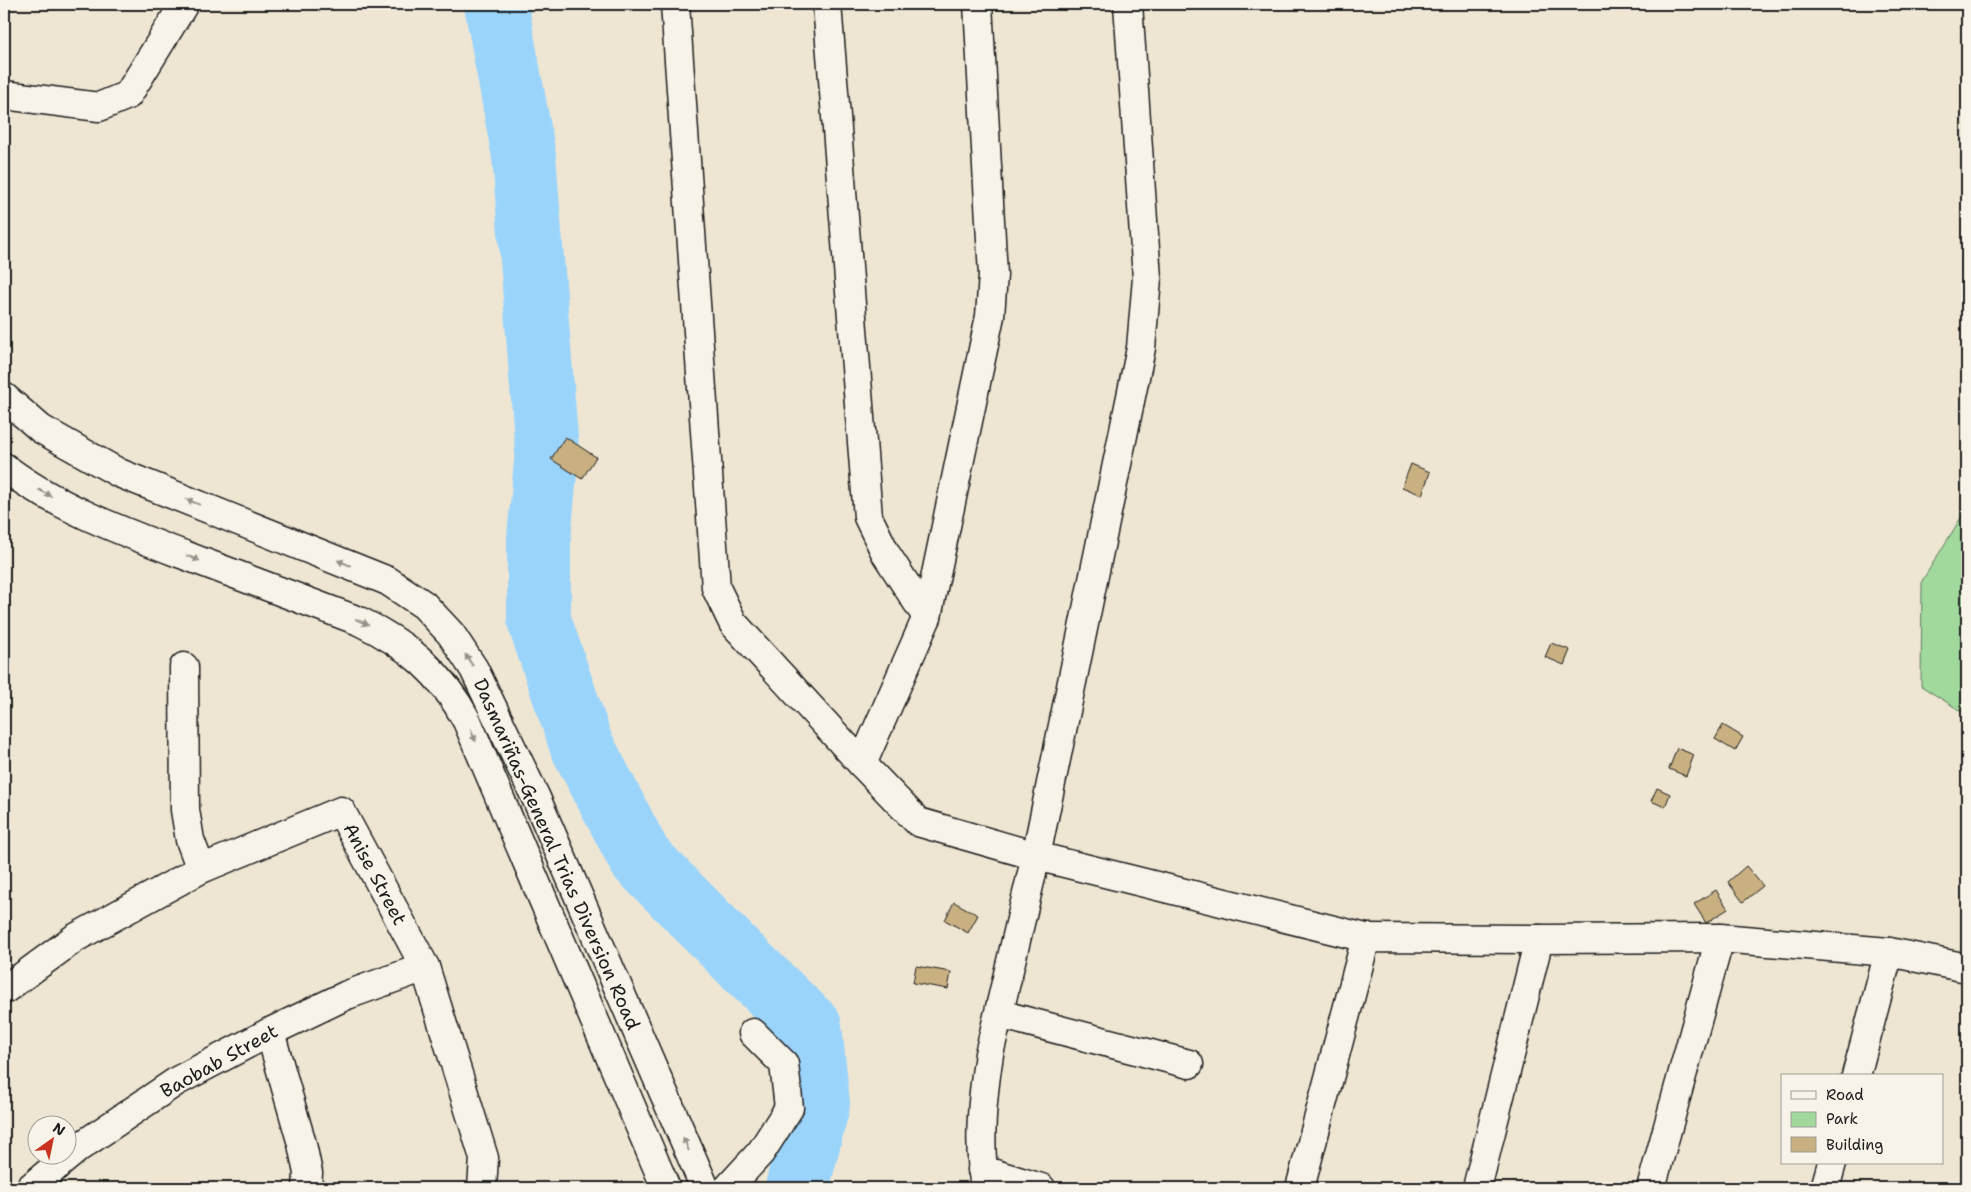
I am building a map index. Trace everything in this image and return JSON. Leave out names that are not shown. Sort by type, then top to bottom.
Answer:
[{"type":"street","points":[[4,96],[99,107],[128,95],[184,4]]},
{"type":"street","points":[[675,4],[716,588],[733,623],[862,764],[918,822],[1036,856],[1366,938],[1720,938],[1889,952],[1967,968]]},
{"type":"street","points":[[827,4],[868,517],[886,554],[927,617]]},
{"type":"street","points":[[862,764],[927,617],[990,316],[993,274],[978,4]]},
{"type":"street","points":[[1041,1188],[984,1179],[981,1122],[989,1054],[1036,856],[1141,348],[1147,278],[1128,4]]},
{"type":"street","name":"Dasmariñas-General Trias Diversion Road","points":[[4,397],[41,429],[119,473],[388,581],[424,605],[451,634],[474,669],[536,798],[705,1188]]},
{"type":"street","name":"Dasmariñas-General Trias Diversion Road","points":[[4,467],[46,494],[93,518],[153,543],[359,621],[389,635],[418,657],[442,682],[457,701],[467,721],[666,1188]]},
{"type":"street","points":[[184,667],[185,810],[190,840],[201,869]]},
{"type":"street","name":"Anise Street","points":[[4,990],[76,938],[201,869],[341,811],[426,967],[484,1158],[482,1188]]},
{"type":"street","points":[[1300,1188],[1366,938]]},
{"type":"street","points":[[1651,1188],[1720,938]]},
{"type":"street","points":[[1477,1188],[1539,939]]},
{"type":"street","points":[[1857,1074],[1889,952]]},
{"type":"street","name":"Baobab Street","points":[[30,1188],[78,1148],[177,1081],[270,1032],[347,995],[426,967]]},
{"type":"street","points":[[999,1014],[1190,1064]]},
{"type":"street","points":[[270,1032],[302,1144],[308,1173],[307,1188]]},
{"type":"street","points":[[728,1188],[761,1152],[789,1108],[784,1064],[753,1033]]},
{"type":"street","points":[[1825,1188],[1832,1164]]},
{"type":"green space","points":[[1967,508],[1967,715],[1921,686],[1922,581]]},
{"type":"building","points":[[565,437],[596,457],[582,479],[551,459]]},
{"type":"building","points":[[1411,464],[1430,472],[1422,495],[1402,487]]},
{"type":"building","points":[[1551,643],[1570,650],[1564,665],[1545,657]]},
{"type":"building","points":[[1723,725],[1743,737],[1735,751],[1715,739]]},
{"type":"building","points":[[1677,748],[1694,755],[1686,776],[1669,769]]},
{"type":"building","points":[[1657,788],[1670,794],[1665,807],[1651,801]]},
{"type":"building","points":[[1746,866],[1763,886],[1743,902],[1728,882]]},
{"type":"building","points":[[1716,890],[1728,909],[1706,923],[1694,904]]},
{"type":"building","points":[[954,902],[978,915],[968,933],[945,920]]},
{"type":"building","points":[[916,966],[951,972],[948,989],[913,983]]},
{"type":"waterway","points":[[496,4],[524,156],[547,451],[539,538],[539,620],[581,744],[640,858],[810,1027],[818,1104],[797,1188]]}]
